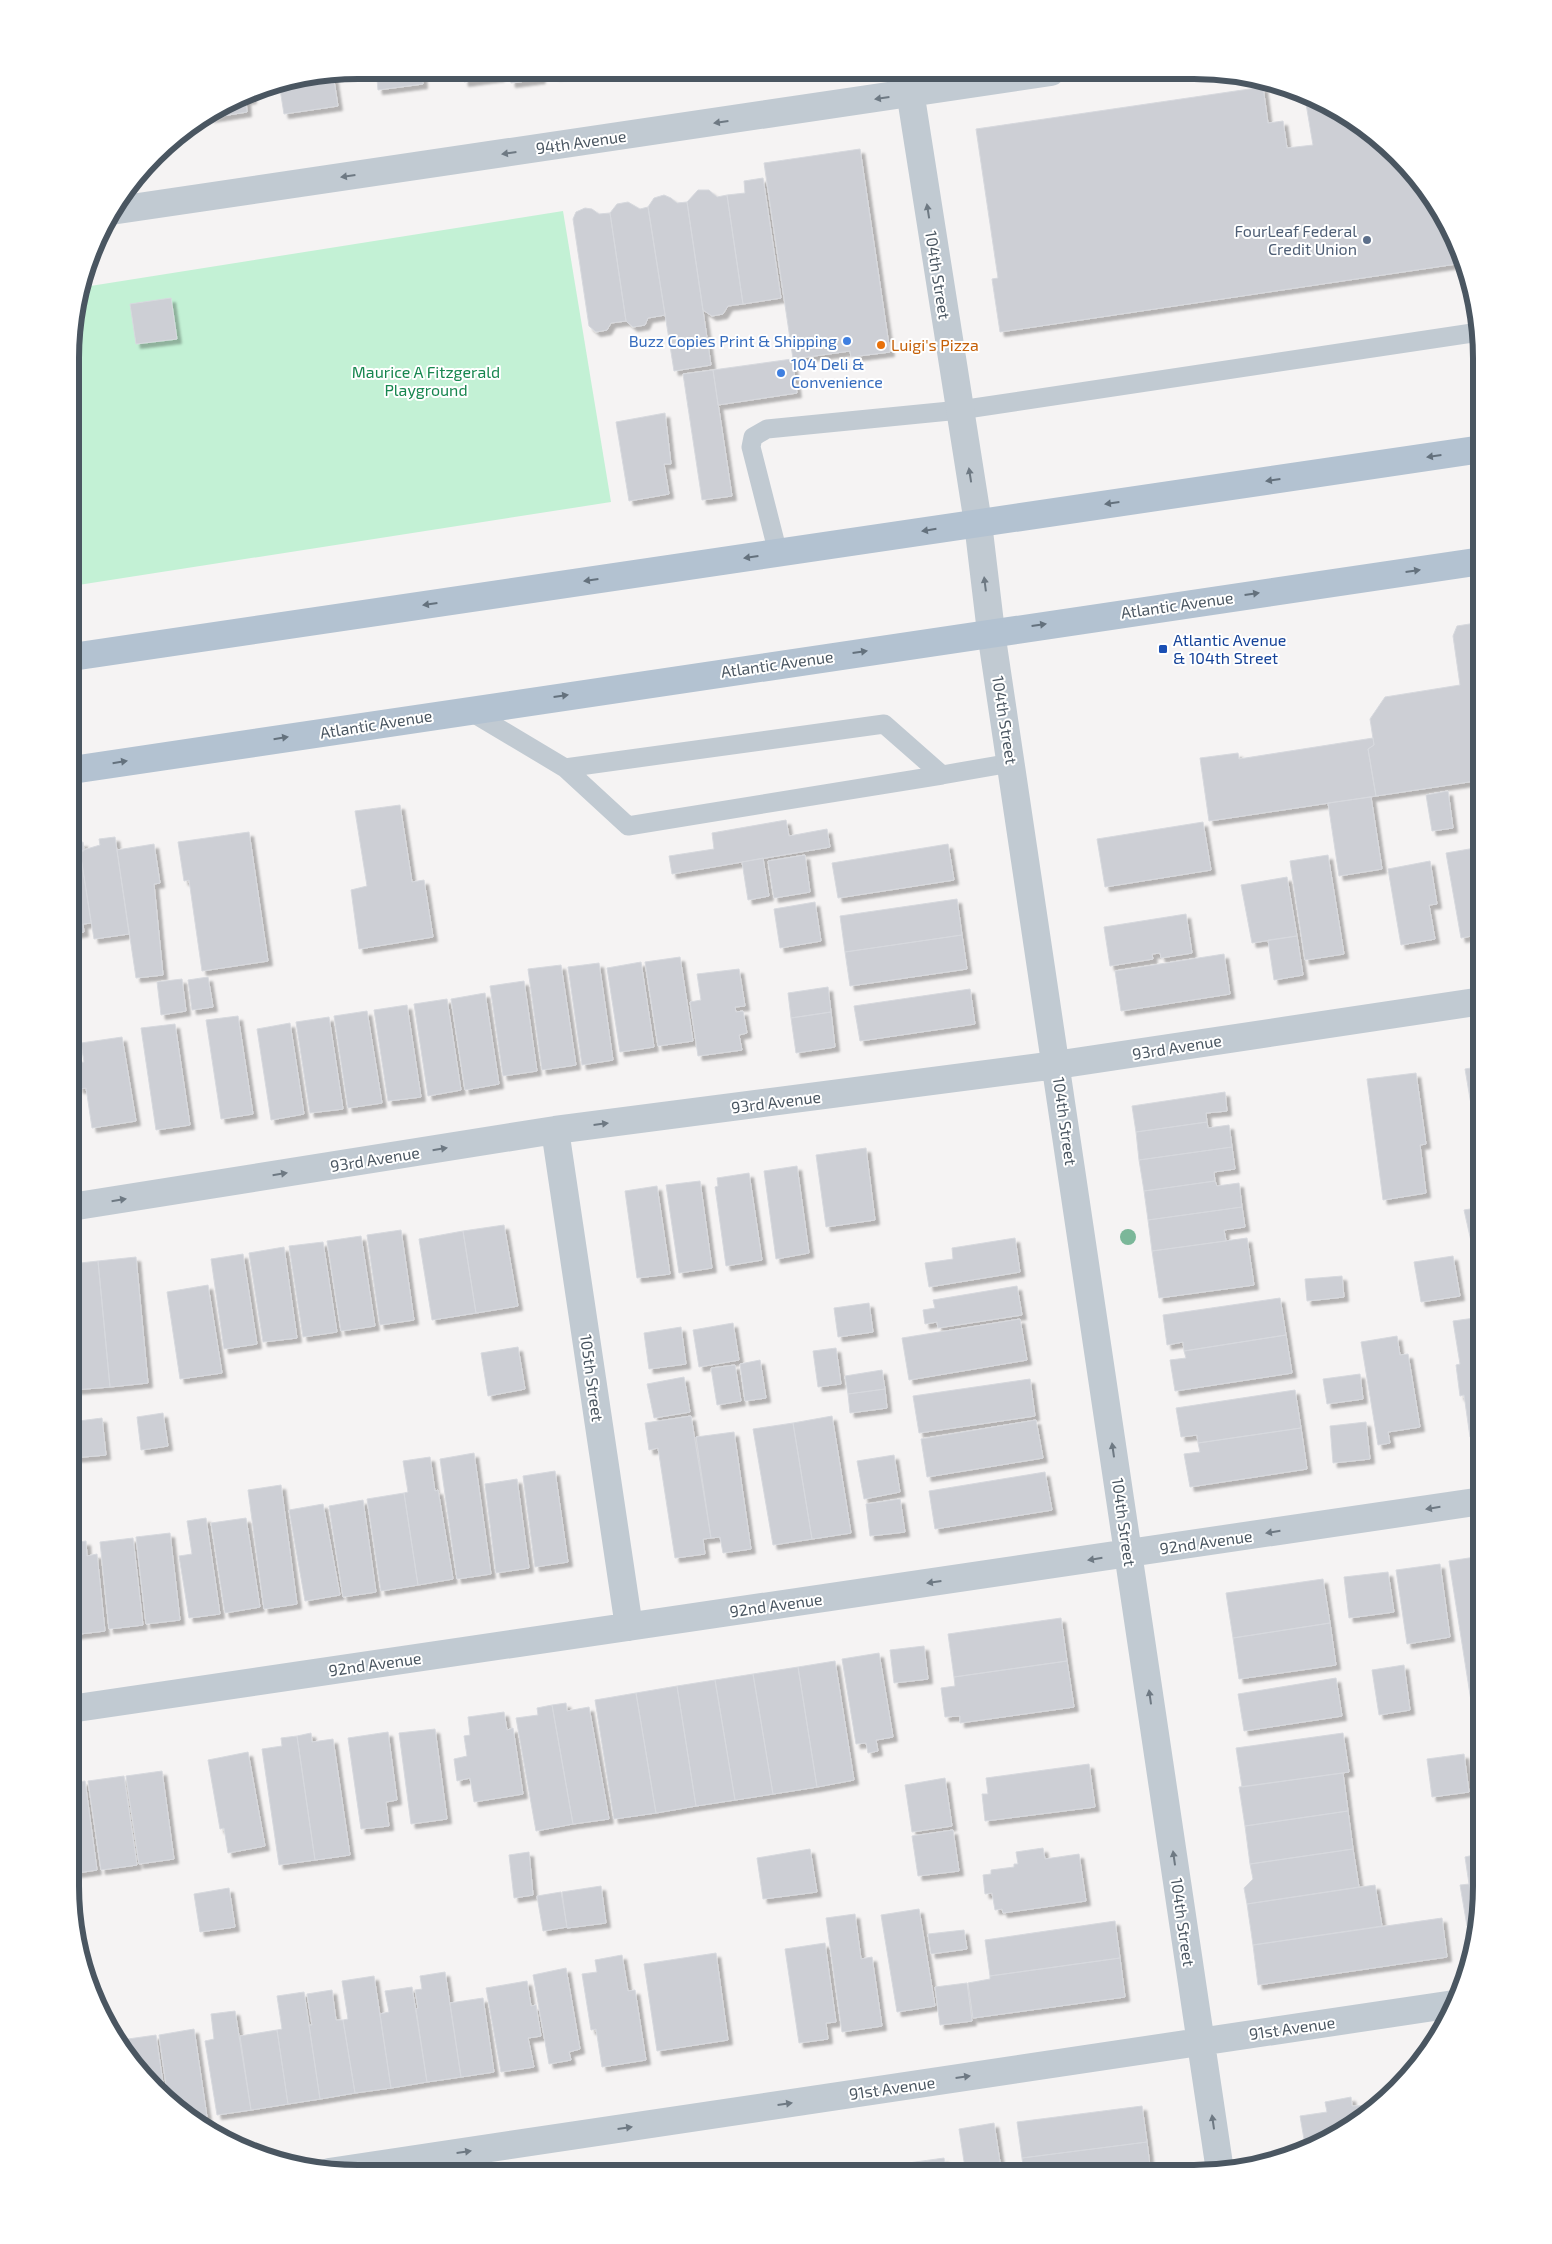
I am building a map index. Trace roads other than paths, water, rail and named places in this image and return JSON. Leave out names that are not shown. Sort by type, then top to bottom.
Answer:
[{"type":"main road","points":[[79,656],[1473,450]]},
{"type":"main road","name":"Atlantic Avenue","points":[[79,769],[991,632],[1473,562]]},
{"type":"street","name":"94th Avenue","points":[[122,209],[908,83],[960,79]]},
{"type":"street","name":"104th Street","points":[[908,83],[978,523],[991,632],[1219,2164]]},
{"type":"street","name":"93rd Avenue","points":[[79,1206],[555,1130],[1056,1065],[1473,1002]]},
{"type":"street","name":"105th Street","points":[[555,1130],[629,1627]]},
{"type":"street","name":"92nd Avenue","points":[[79,1708],[1473,1502]]},
{"type":"street","name":"91st Avenue","points":[[376,2165],[1446,2005]]},
{"type":"lane","points":[[778,553],[751,447],[753,437],[767,429],[960,410],[1472,333]]},
{"type":"lane","points":[[468,710],[565,768],[628,826],[1011,763]]},
{"type":"lane","points":[[565,768],[884,724],[942,775]]},
{"type":"place","name":"FourLeaf Federal Credit Union","points":[[1367,240]]},
{"type":"place","name":"Buzz Copies Print & Shipping","points":[[847,341]]},
{"type":"place","name":"Luigi's Pizza","points":[[881,345]]},
{"type":"place","name":"104 Deli & Convenience","points":[[781,373]]},
{"type":"place","name":"Atlantic Avenue & 104th Street","points":[[1163,649]]},
{"type":"park label","name":"Maurice A Fitzgerald Playground","points":[[426,381]]}]
